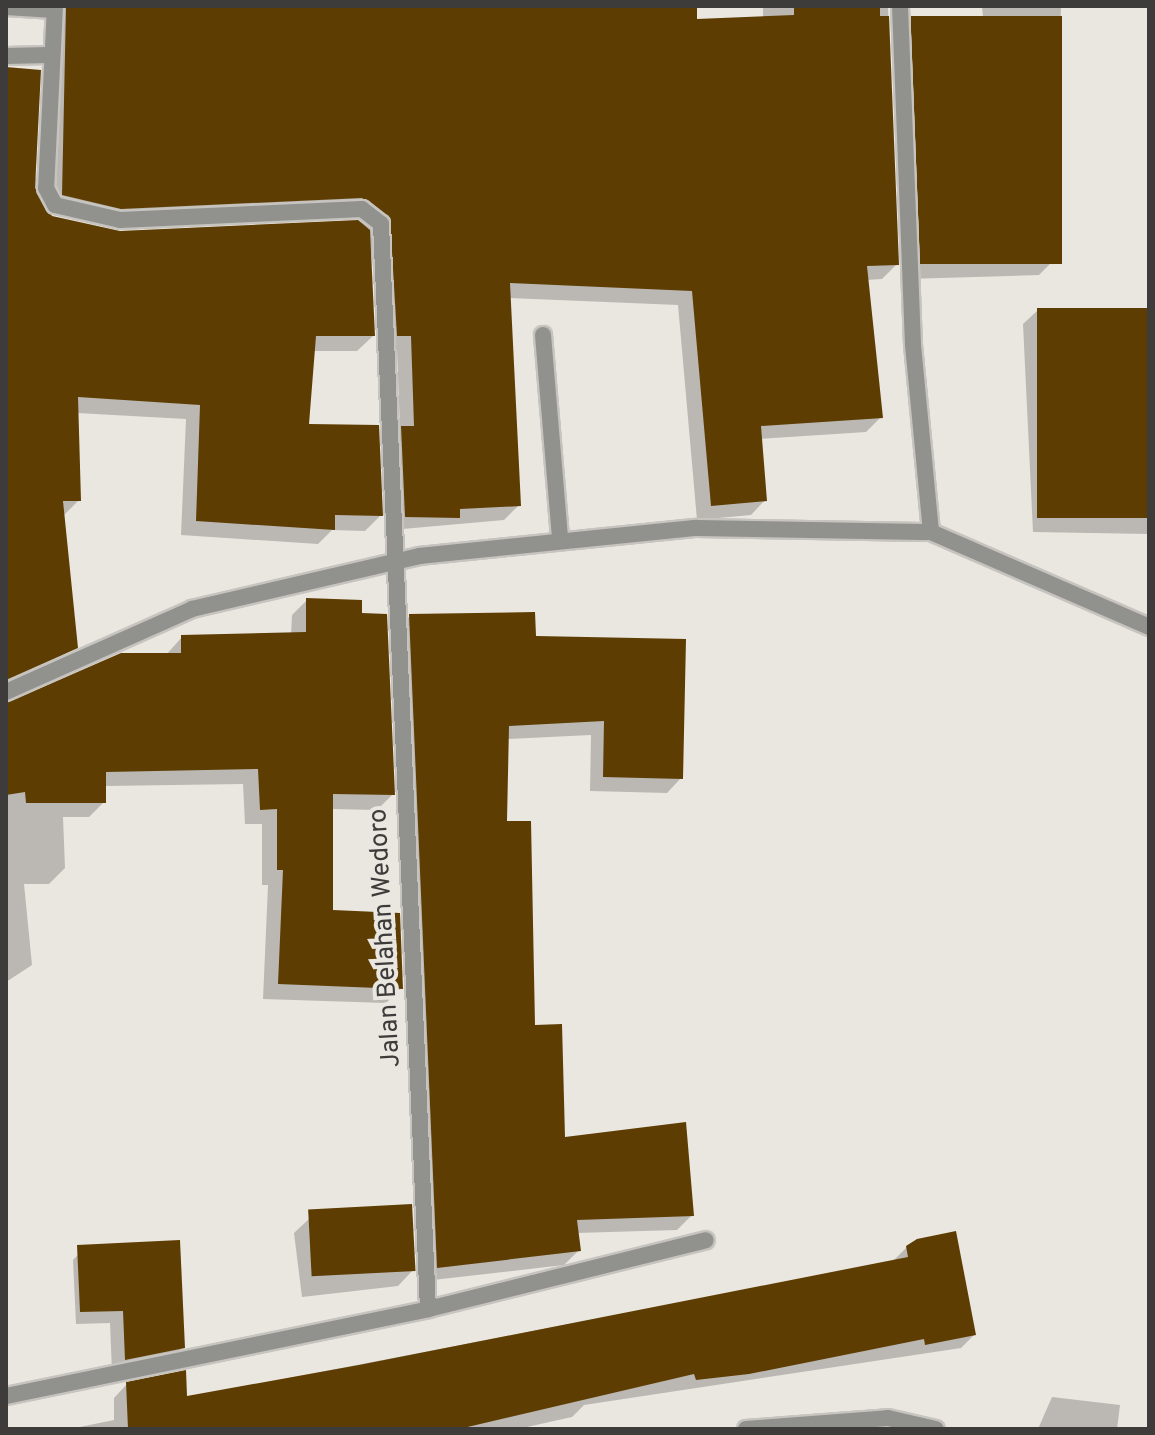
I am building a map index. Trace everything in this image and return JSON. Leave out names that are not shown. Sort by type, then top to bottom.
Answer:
[{"type":"street","points":[[900,6],[913,345],[931,532]]},
{"type":"street","points":[[6,7],[55,8],[48,55],[6,56]]},
{"type":"street","name":"Jalan Belahan Wedoro","points":[[48,55],[46,188],[55,205],[72,214],[211,220],[362,209],[375,215],[428,1309]]},
{"type":"street","points":[[543,335],[560,538]]},
{"type":"street","points":[[6,692],[192,609],[391,564],[560,538],[697,528],[931,532],[1149,627]]},
{"type":"street","points":[[6,1396],[428,1309],[706,1240]]},
{"type":"street","points":[[746,1429],[888,1418],[936,1429]]},
{"type":"building","points":[[66,6],[697,6],[697,19],[794,15],[794,6],[880,6],[880,16],[889,16],[899,265],[867,266],[883,418],[761,426],[767,501],[711,506],[692,291],[510,283],[521,506],[460,509],[460,518],[405,517],[401,426],[414,426],[411,336],[397,336],[390,218],[362,198],[121,209],[62,195]]},
{"type":"building","points":[[911,16],[1062,16],[1062,264],[911,264]]},
{"type":"building","points":[[6,67],[41,70],[35,188],[52,216],[120,231],[358,220],[370,230],[375,336],[316,336],[309,424],[379,425],[383,516],[335,515],[335,530],[196,521],[200,405],[78,397],[81,501],[63,501],[78,648],[6,680]]},
{"type":"building","points":[[1037,308],[1149,308],[1149,518],[1037,518]]},
{"type":"building","points":[[306,598],[362,600],[362,613],[387,614],[395,795],[333,794],[333,910],[400,913],[403,989],[278,984],[283,870],[277,870],[277,809],[260,810],[258,769],[106,772],[106,803],[26,803],[25,792],[6,795],[6,703],[121,653],[181,653],[181,635],[306,632]]},
{"type":"building","points":[[535,612],[536,636],[686,639],[683,779],[603,777],[604,721],[509,726],[507,821],[531,821],[535,1025],[562,1024],[565,1137],[686,1122],[694,1216],[577,1220],[581,1251],[437,1268],[409,614]]},
{"type":"building","points":[[412,1204],[416,1271],[312,1276],[308,1209]]},
{"type":"building","points":[[956,1231],[976,1335],[925,1345],[924,1339],[749,1374],[696,1380],[694,1374],[459,1429],[128,1429],[126,1382],[186,1370],[187,1396],[359,1365],[908,1257],[906,1246],[917,1239]]},
{"type":"building","points":[[180,1240],[185,1348],[125,1360],[123,1311],[80,1312],[77,1245]]}]
